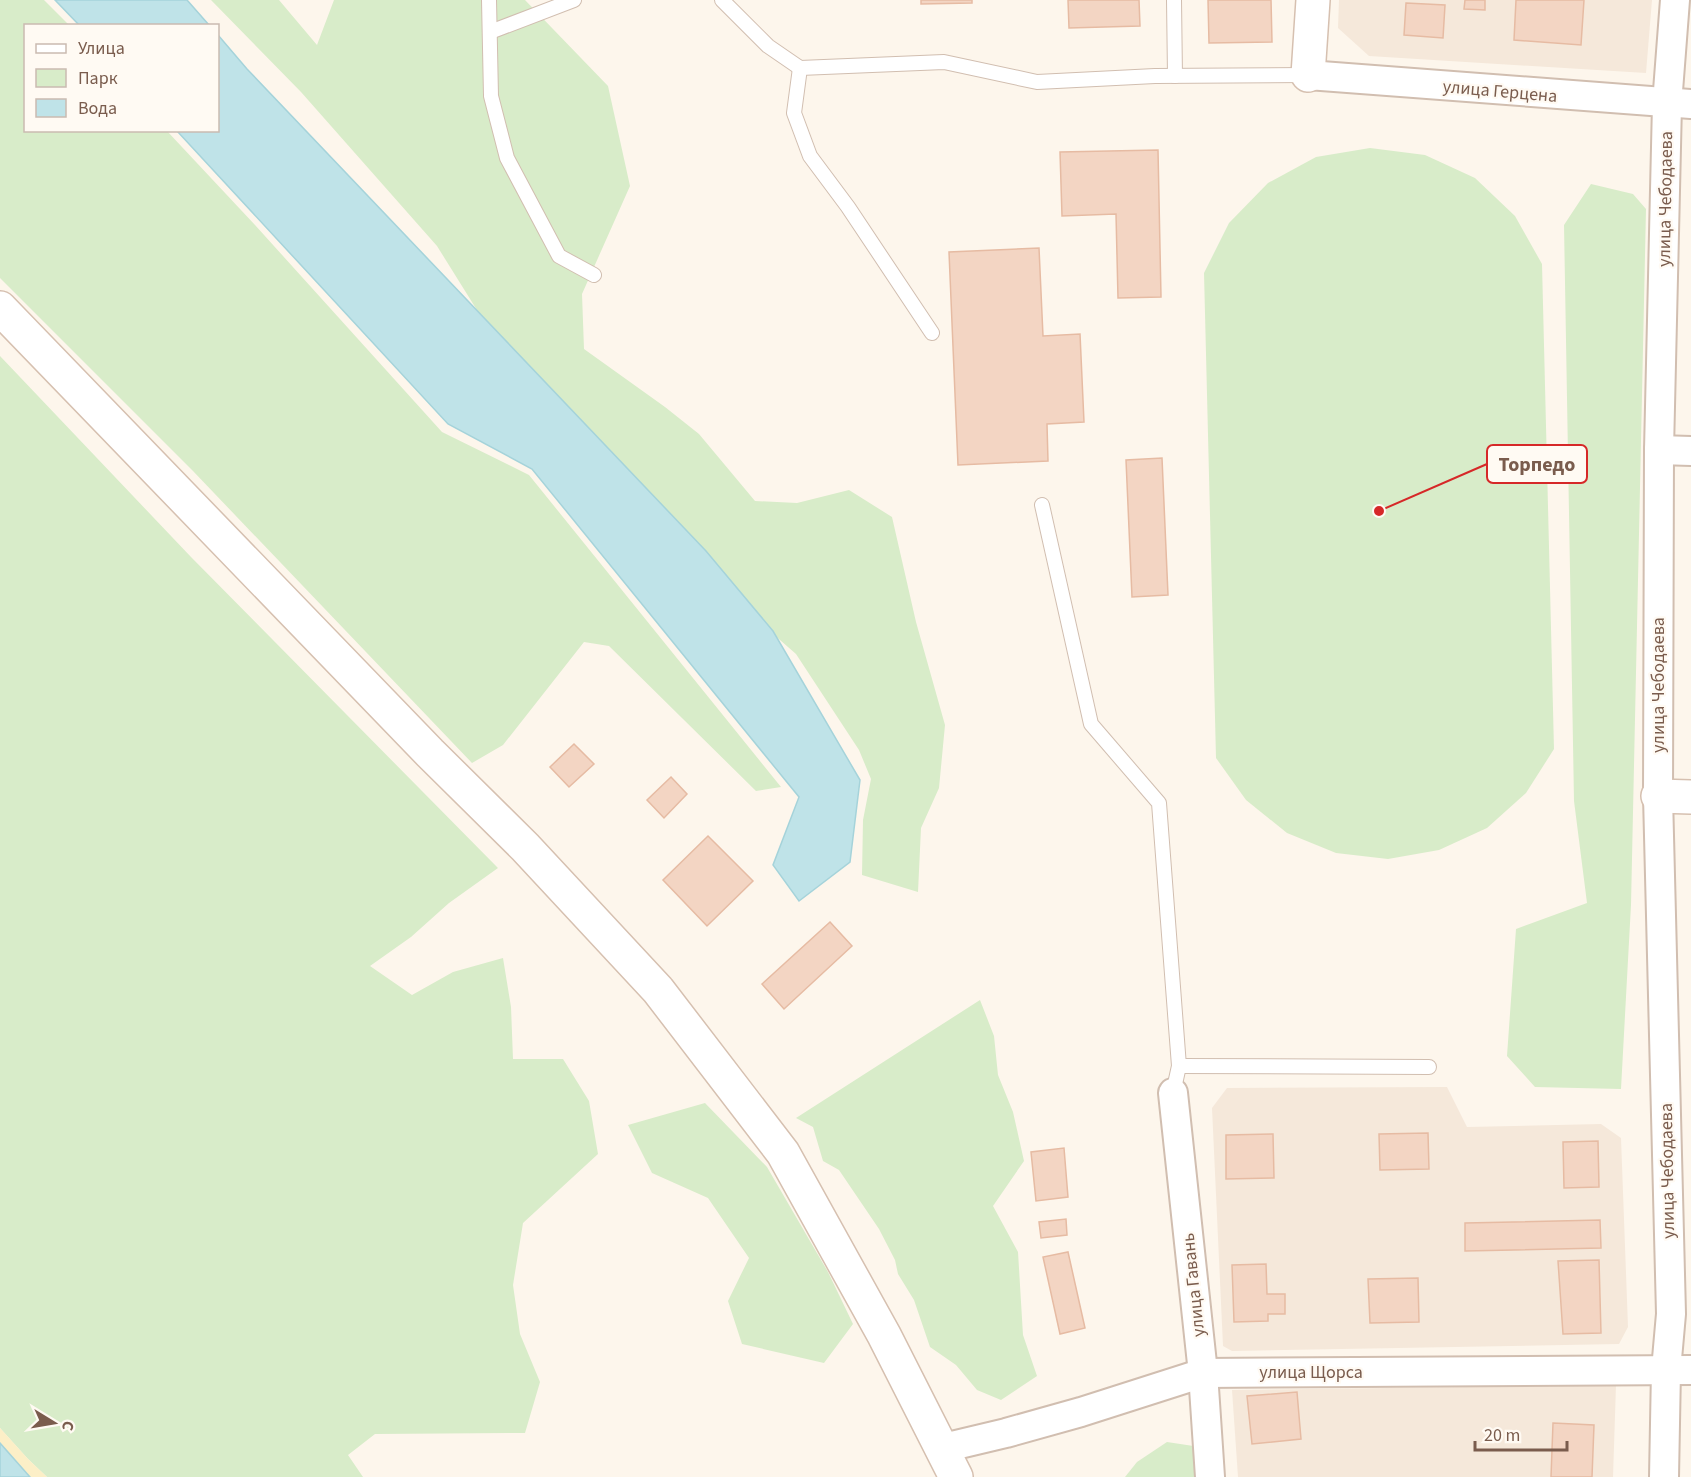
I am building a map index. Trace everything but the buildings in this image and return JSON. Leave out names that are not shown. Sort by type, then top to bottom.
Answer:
[{"type":"main road","points":[[1308,75],[1313,0]]},
{"type":"main road","points":[[0,308],[430,753],[525,847],[658,990],[783,1153],[884,1335],[950,1463]]},
{"type":"main road","points":[[1658,796],[1691,797]]},
{"type":"street","name":"улица Чебодаева","points":[[1664,1477],[1678,1370],[1671,1314],[1658,796],[1659,450],[1679,104],[1675,0]]},
{"type":"street","name":"улица Герцена","points":[[1308,75],[1679,104]]},
{"type":"street","points":[[1659,450],[1691,451]]},
{"type":"street","name":"улица Гавань","points":[[1176,1079],[1203,1373],[1210,1477]]},
{"type":"street","name":"улица Щорса","points":[[950,1463],[1081,1412],[1203,1373],[1678,1370]]},
{"type":"lane","points":[[489,0],[491,96],[507,158],[559,256],[594,275]]},
{"type":"lane","points":[[490,32],[573,0]]},
{"type":"lane","points":[[722,0],[768,46],[800,68],[944,62],[1037,82],[1175,76],[1308,75]]},
{"type":"lane","points":[[1174,0],[1175,76]]},
{"type":"lane","points":[[800,68],[794,113],[810,156],[848,207],[932,333]]},
{"type":"lane","points":[[1042,505],[1091,724],[1160,803],[1176,1079],[1429,1067]]},
{"type":"shaded area","points":[[1339,0],[1652,0],[1646,73],[1369,56],[1338,28]]},
{"type":"shaded area","points":[[1447,1087],[1467,1127],[1601,1124],[1621,1138],[1628,1327],[1619,1344],[1232,1351],[1223,1346],[1212,1108],[1227,1088]]},
{"type":"shaded area","points":[[1616,1385],[1613,1477],[1238,1477],[1232,1390]]},
{"type":"green space","points":[[0,0],[44,0],[68,24],[24,24],[24,132],[168,132],[442,432],[529,475],[781,787],[756,791],[609,646],[584,642],[503,745],[472,763],[193,471],[0,278]]},
{"type":"green space","points":[[211,0],[279,0],[317,45],[334,0],[525,0],[608,86],[630,186],[582,294],[584,349],[699,434],[755,501],[797,503],[849,490],[892,517],[916,622],[945,725],[939,788],[921,828],[918,892],[862,875],[863,820],[871,779],[859,750],[796,654],[717,585],[520,379],[437,246],[301,92]]},
{"type":"green space","points":[[1370,148],[1425,155],[1475,178],[1515,216],[1542,264],[1554,749],[1526,793],[1487,828],[1439,850],[1388,859],[1336,853],[1287,833],[1246,800],[1216,758],[1204,273],[1229,223],[1268,183],[1316,157]]},
{"type":"green space","points":[[1591,184],[1633,194],[1646,209],[1631,905],[1621,1089],[1535,1087],[1507,1056],[1516,929],[1587,903],[1574,801],[1564,225]]},
{"type":"green space","points":[[0,356],[191,557],[498,868],[449,903],[411,937],[370,966],[412,995],[453,972],[503,958],[511,1007],[513,1059],[563,1059],[589,1101],[598,1154],[523,1223],[513,1285],[520,1334],[540,1382],[525,1433],[375,1434],[348,1455],[363,1477],[47,1477],[0,1428]]},
{"type":"green space","points":[[980,1000],[994,1036],[998,1075],[1013,1112],[1024,1161],[993,1206],[1018,1252],[1023,1335],[1037,1376],[1001,1400],[977,1390],[956,1365],[930,1347],[914,1300],[898,1274],[895,1260],[879,1229],[839,1170],[823,1161],[813,1127],[796,1118]]},
{"type":"green space","points":[[705,1103],[767,1167],[828,1272],[853,1324],[824,1363],[742,1344],[728,1301],[749,1258],[708,1198],[652,1173],[628,1125]]},
{"type":"green space","points":[[1167,1442],[1200,1447],[1196,1477],[1125,1477],[1137,1462]]},
{"type":"sand","points":[[0,1428],[47,1477],[30,1477],[0,1443]]},
{"type":"water","points":[[55,0],[187,0],[208,24],[78,24]]},
{"type":"water","points":[[219,36],[247,69],[706,551],[773,631],[860,780],[850,862],[799,901],[773,865],[799,797],[532,469],[448,424],[178,132],[219,132]]},
{"type":"water","points":[[0,1443],[30,1477],[0,1477]]},
{"type":"place","name":"Торпедо","points":[[1379,511]]}]
